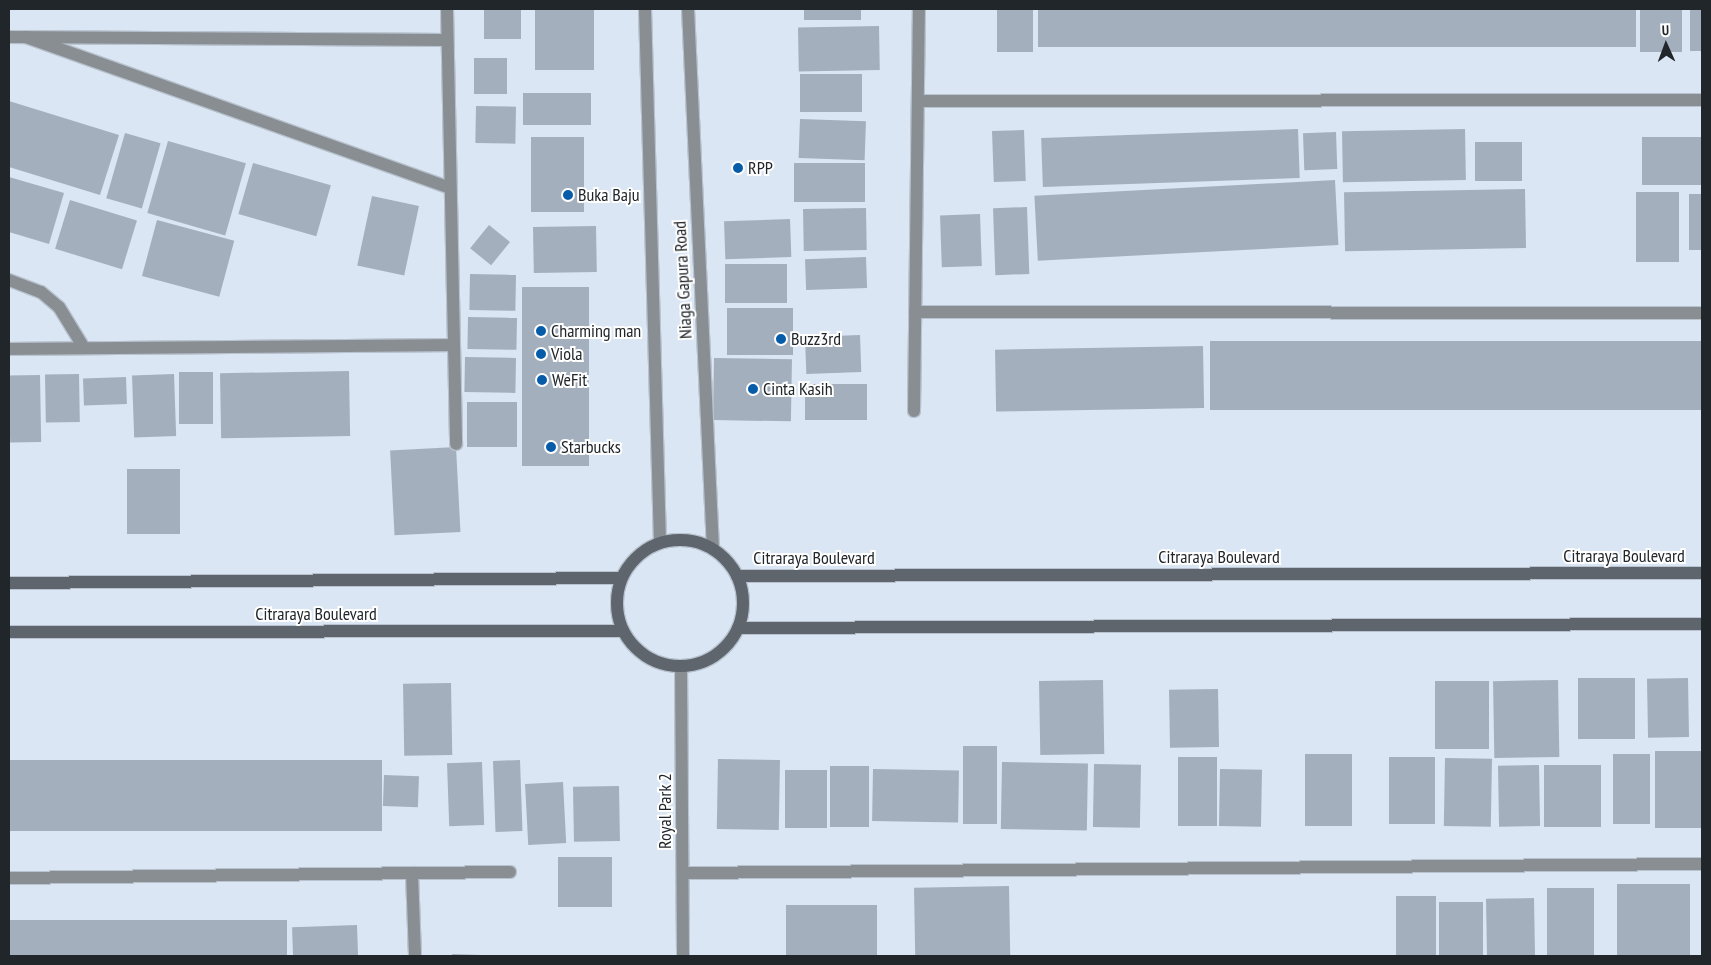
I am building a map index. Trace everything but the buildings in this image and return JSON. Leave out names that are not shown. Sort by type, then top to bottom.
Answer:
[{"type":"main road","points":[[678,540],[713,549],[726,561],[737,576],[743,610],[738,628],[728,643],[715,655],[681,666],[663,664],[647,657],[623,631],[617,596],[621,578],[630,563],[660,543],[678,540]]},
{"type":"main road","name":"Citraraya Boulevard","points":[[737,576],[1702,573]]},
{"type":"main road","name":"Citraraya Boulevard","points":[[9,583],[621,578]]},
{"type":"main road","points":[[738,628],[1702,624]]},
{"type":"main road","name":"Citraraya Boulevard","points":[[9,632],[623,631]]},
{"type":"street","points":[[446,9],[456,444]]},
{"type":"street","name":"Niaga Gapura Road","points":[[645,9],[660,543]]},
{"type":"street","name":"Niaga Gapura Road","points":[[688,9],[713,549]]},
{"type":"street","points":[[914,411],[919,9]]},
{"type":"street","points":[[9,37],[447,40]]},
{"type":"street","points":[[26,37],[450,188]]},
{"type":"street","points":[[918,101],[1702,100]]},
{"type":"street","points":[[9,280],[41,292],[59,307],[84,348]]},
{"type":"street","points":[[915,312],[1702,312]]},
{"type":"street","points":[[9,349],[454,345]]},
{"type":"street","name":"Royal Park 2","points":[[681,666],[683,956]]},
{"type":"street","points":[[682,873],[1702,864]]},
{"type":"street","points":[[9,878],[510,872]]},
{"type":"street","points":[[412,873],[414,956]]},
{"type":"place","name":"RPP","points":[[738,168]]},
{"type":"place","name":"Buka Baju","points":[[568,195]]},
{"type":"place","name":"Charming man","points":[[541,331]]},
{"type":"place","name":"Buzz3rd","points":[[781,339]]},
{"type":"place","name":"Viola","points":[[541,354]]},
{"type":"place","name":"WeFit","points":[[542,380]]},
{"type":"place","name":"Cinta Kasih","points":[[753,389]]},
{"type":"place","name":"Starbucks","points":[[551,447]]}]
